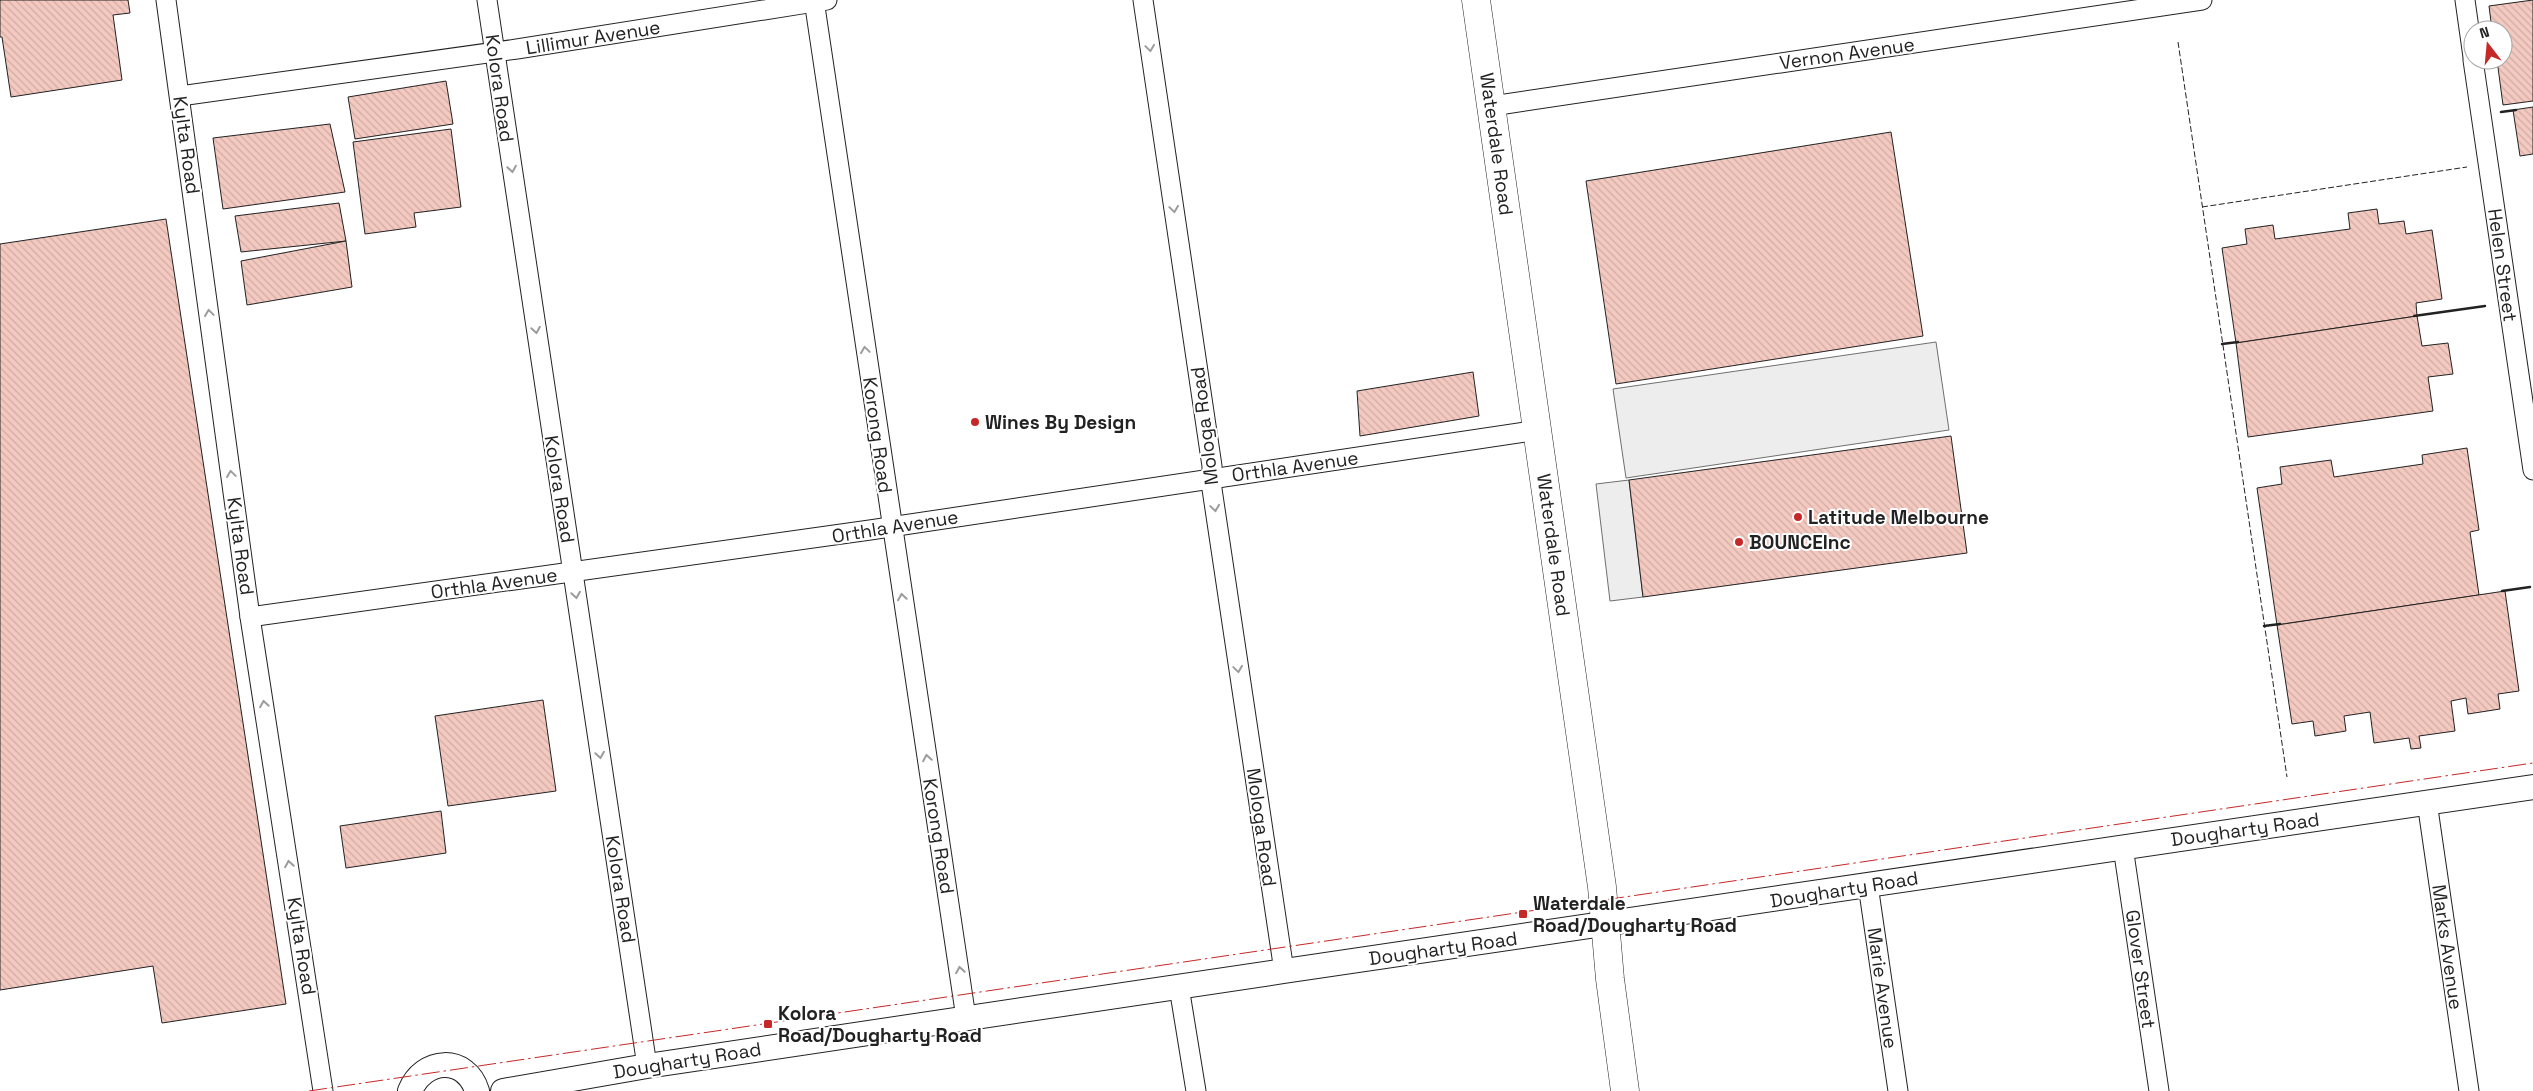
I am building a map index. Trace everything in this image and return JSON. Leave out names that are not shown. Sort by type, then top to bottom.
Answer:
[{"type":"main road","name":"Waterdale Road","points":[[1476,0],[1539,430],[1602,887],[1625,1091]]},
{"type":"street","name":"Kylta Road","points":[[166,0],[250,618],[323,1091]]},
{"type":"street","name":"Kolora Road","points":[[487,0],[647,1066]]},
{"type":"street","name":"Mologa Road","points":[[1143,0],[1284,971]]},
{"type":"street","name":"Vernon Avenue","points":[[1492,106],[2202,0]]},
{"type":"street","name":"Helen Street","points":[[2465,0],[2468,20]]},
{"type":"street","name":"Lillimur Avenue","points":[[180,96],[494,52],[818,1]]},
{"type":"street","name":"Korong Road","points":[[818,1],[891,527],[966,1018]]},
{"type":"street","name":"Helen Street","points":[[2475,70],[2533,470]]},
{"type":"street","name":"Orthla Avenue","points":[[250,618],[891,527],[1539,430]]},
{"type":"street","name":"Dougharty Road","points":[[503,1091],[647,1066],[966,1018],[2533,787]]},
{"type":"street","name":"Marks Avenue","points":[[2427,802],[2469,1091]]},
{"type":"street","name":"Glover Street","points":[[2123,847],[2159,1091]]},
{"type":"street","name":"Marie Avenue","points":[[1868,885],[1898,1091]]},
{"type":"street","points":[[1179,987],[1196,1091]]},
{"type":"street","points":[[410,1091],[414,1081],[423,1072],[441,1065],[460,1069],[467,1074],[477,1091]]},
{"type":"shaded area","points":[[1936,342],[1949,430],[1626,478],[1613,389]]},
{"type":"shaded area","points":[[1629,480],[1643,597],[1610,601],[1596,484]]},
{"type":"building","points":[[0,0],[128,0],[130,13],[113,15],[122,80],[11,97],[2,37],[0,37]]},
{"type":"building","points":[[2533,0],[2533,101],[2503,105],[2498,70],[2513,70],[2513,20],[2491,20],[2489,6]]},
{"type":"building","points":[[446,81],[453,124],[355,139],[348,97]]},
{"type":"building","points":[[2533,107],[2533,154],[2520,156],[2513,110]]},
{"type":"building","points":[[330,124],[345,192],[223,209],[213,138]]},
{"type":"building","points":[[451,129],[461,207],[414,213],[416,227],[365,234],[353,142]]},
{"type":"building","points":[[1891,132],[1923,336],[1616,384],[1586,181]]},
{"type":"building","points":[[339,203],[346,241],[241,252],[235,216]]},
{"type":"building","points":[[2377,209],[2379,224],[2404,221],[2406,234],[2432,230],[2442,299],[2416,303],[2417,316],[2236,343],[2222,248],[2247,244],[2245,229],[2273,225],[2275,239],[2350,229],[2348,213]]},
{"type":"building","points":[[166,219],[286,1004],[162,1023],[153,966],[0,990],[0,244]]},
{"type":"building","points":[[346,241],[352,287],[247,305],[241,261]]},
{"type":"building","points":[[2417,316],[2422,346],[2448,343],[2453,374],[2428,377],[2433,411],[2248,437],[2236,343]]},
{"type":"building","points":[[1473,372],[1479,416],[1360,436],[1357,391]]},
{"type":"building","name":"Latitude Melbourne","points":[[1951,436],[1967,553],[1643,597],[1629,480]]},
{"type":"building","points":[[2467,448],[2479,530],[2470,532],[2479,595],[2277,625],[2257,488],[2282,484],[2280,467],[2331,460],[2334,477],[2423,464],[2422,455]]},
{"type":"building","points":[[2505,591],[2519,691],[2498,694],[2500,709],[2468,714],[2466,698],[2451,701],[2455,731],[2419,736],[2421,748],[2411,749],[2409,738],[2374,743],[2370,712],[2344,716],[2346,731],[2315,736],[2313,721],[2292,724],[2277,625]]},
{"type":"building","points":[[543,700],[556,791],[448,806],[435,716]]},
{"type":"building","points":[[441,811],[446,853],[346,868],[340,826]]},
{"type":"fence","points":[[2178,42],[2287,777]]},
{"type":"fence","points":[[2202,207],[2467,167]]},
{"type":"wall","points":[[2501,112],[2516,110]]},
{"type":"wall","points":[[2414,316],[2485,306]]},
{"type":"wall","points":[[2222,344],[2238,342]]},
{"type":"wall","points":[[2502,591],[2530,587]]},
{"type":"wall","points":[[2264,626],[2280,624]]},
{"type":"power","points":[[309,1091],[2533,763]]},
{"type":"place","name":"Wines By Design","points":[[975,422]]},
{"type":"place","name":"Latitude Melbourne","points":[[1798,517]]},
{"type":"place","name":"BOUNCEInc","points":[[1739,542]]},
{"type":"place","name":"Waterdale Road/Dougharty Road","points":[[1523,914]]},
{"type":"place","name":"Kolora Road/Dougharty Road","points":[[768,1024]]}]
